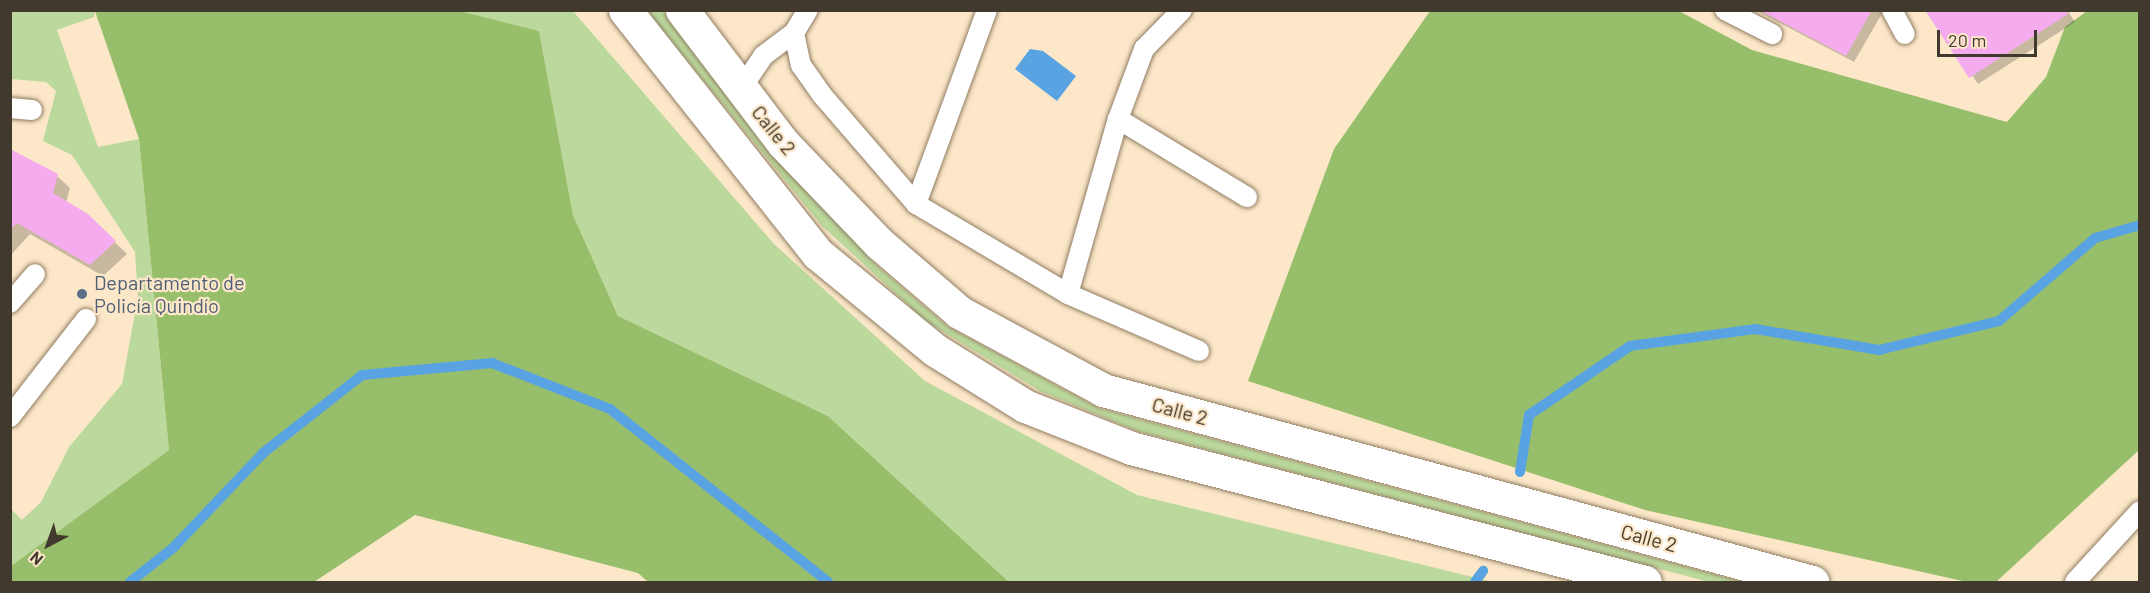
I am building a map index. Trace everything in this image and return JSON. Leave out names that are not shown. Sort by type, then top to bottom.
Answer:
[{"type":"main road","points":[[625,10],[818,254],[935,350],[1025,406],[1131,448],[1645,582]]},
{"type":"main road","name":"Calle 2","points":[[682,10],[783,143],[880,244],[959,312],[1103,390],[1812,582]]},
{"type":"lane","points":[[741,89],[766,53],[794,33],[808,10]]},
{"type":"lane","points":[[916,204],[987,10]]},
{"type":"lane","points":[[1068,294],[1118,119],[1144,49],[1182,10]]},
{"type":"lane","points":[[1725,10],[1772,34]]},
{"type":"lane","points":[[1892,10],[1905,34]]},
{"type":"lane","points":[[794,33],[801,65],[822,95],[916,204],[1068,294],[1199,351]]},
{"type":"lane","points":[[10,108],[32,111]]},
{"type":"lane","points":[[1118,119],[1247,196]]},
{"type":"lane","points":[[10,303],[35,274]]},
{"type":"lane","points":[[10,417],[86,319]]},
{"type":"lane","points":[[2075,582],[2139,511]]},
{"type":"green space","points":[[455,10],[539,31],[573,215],[618,316],[828,416],[1009,582],[648,582],[638,573],[415,515],[314,582],[11,582],[11,566],[169,450],[139,139],[95,11]]},
{"type":"green space","points":[[11,11],[95,11],[94,17],[57,30],[98,147],[139,139],[169,450],[11,566],[10,508],[22,520],[41,502],[69,447],[122,384],[138,297],[135,252],[72,155],[43,141],[56,91],[46,82],[11,79]]},
{"type":"green space","points":[[455,11],[573,11],[774,244],[925,381],[1137,495],[1493,582],[1009,582],[828,416],[618,316],[573,215],[539,31]]},
{"type":"green space","points":[[647,11],[663,11],[780,161],[875,264],[947,326],[1098,408],[1742,582],[1709,582],[1137,431],[1040,391],[927,322],[822,226]]},
{"type":"green space","points":[[1430,11],[1679,11],[1752,50],[2007,122],[2046,77],[2065,27],[2087,11],[2139,11],[2139,450],[1996,582],[1967,582],[1645,510],[1248,381],[1334,149]]},
{"type":"water","points":[[1030,49],[1043,51],[1076,76],[1057,101],[1015,69]]},
{"type":"building","points":[[1759,10],[1872,10],[1846,56]]},
{"type":"building","points":[[1925,10],[2066,10],[2068,14],[1969,78]]},
{"type":"building","points":[[10,149],[58,174],[53,193],[88,214],[116,241],[90,265],[17,223],[10,230]]},
{"type":"waterway","points":[[1520,472],[1529,415],[1630,346],[1755,329],[1879,350],[1999,321],[2095,238],[2140,225]]},
{"type":"waterway","points":[[130,582],[173,548],[263,453],[362,375],[492,363],[610,409],[828,582]]},
{"type":"waterway","points":[[1475,582],[1483,571]]},
{"type":"place","name":"Departamento de Policía Quindío","points":[[82,294]]}]
